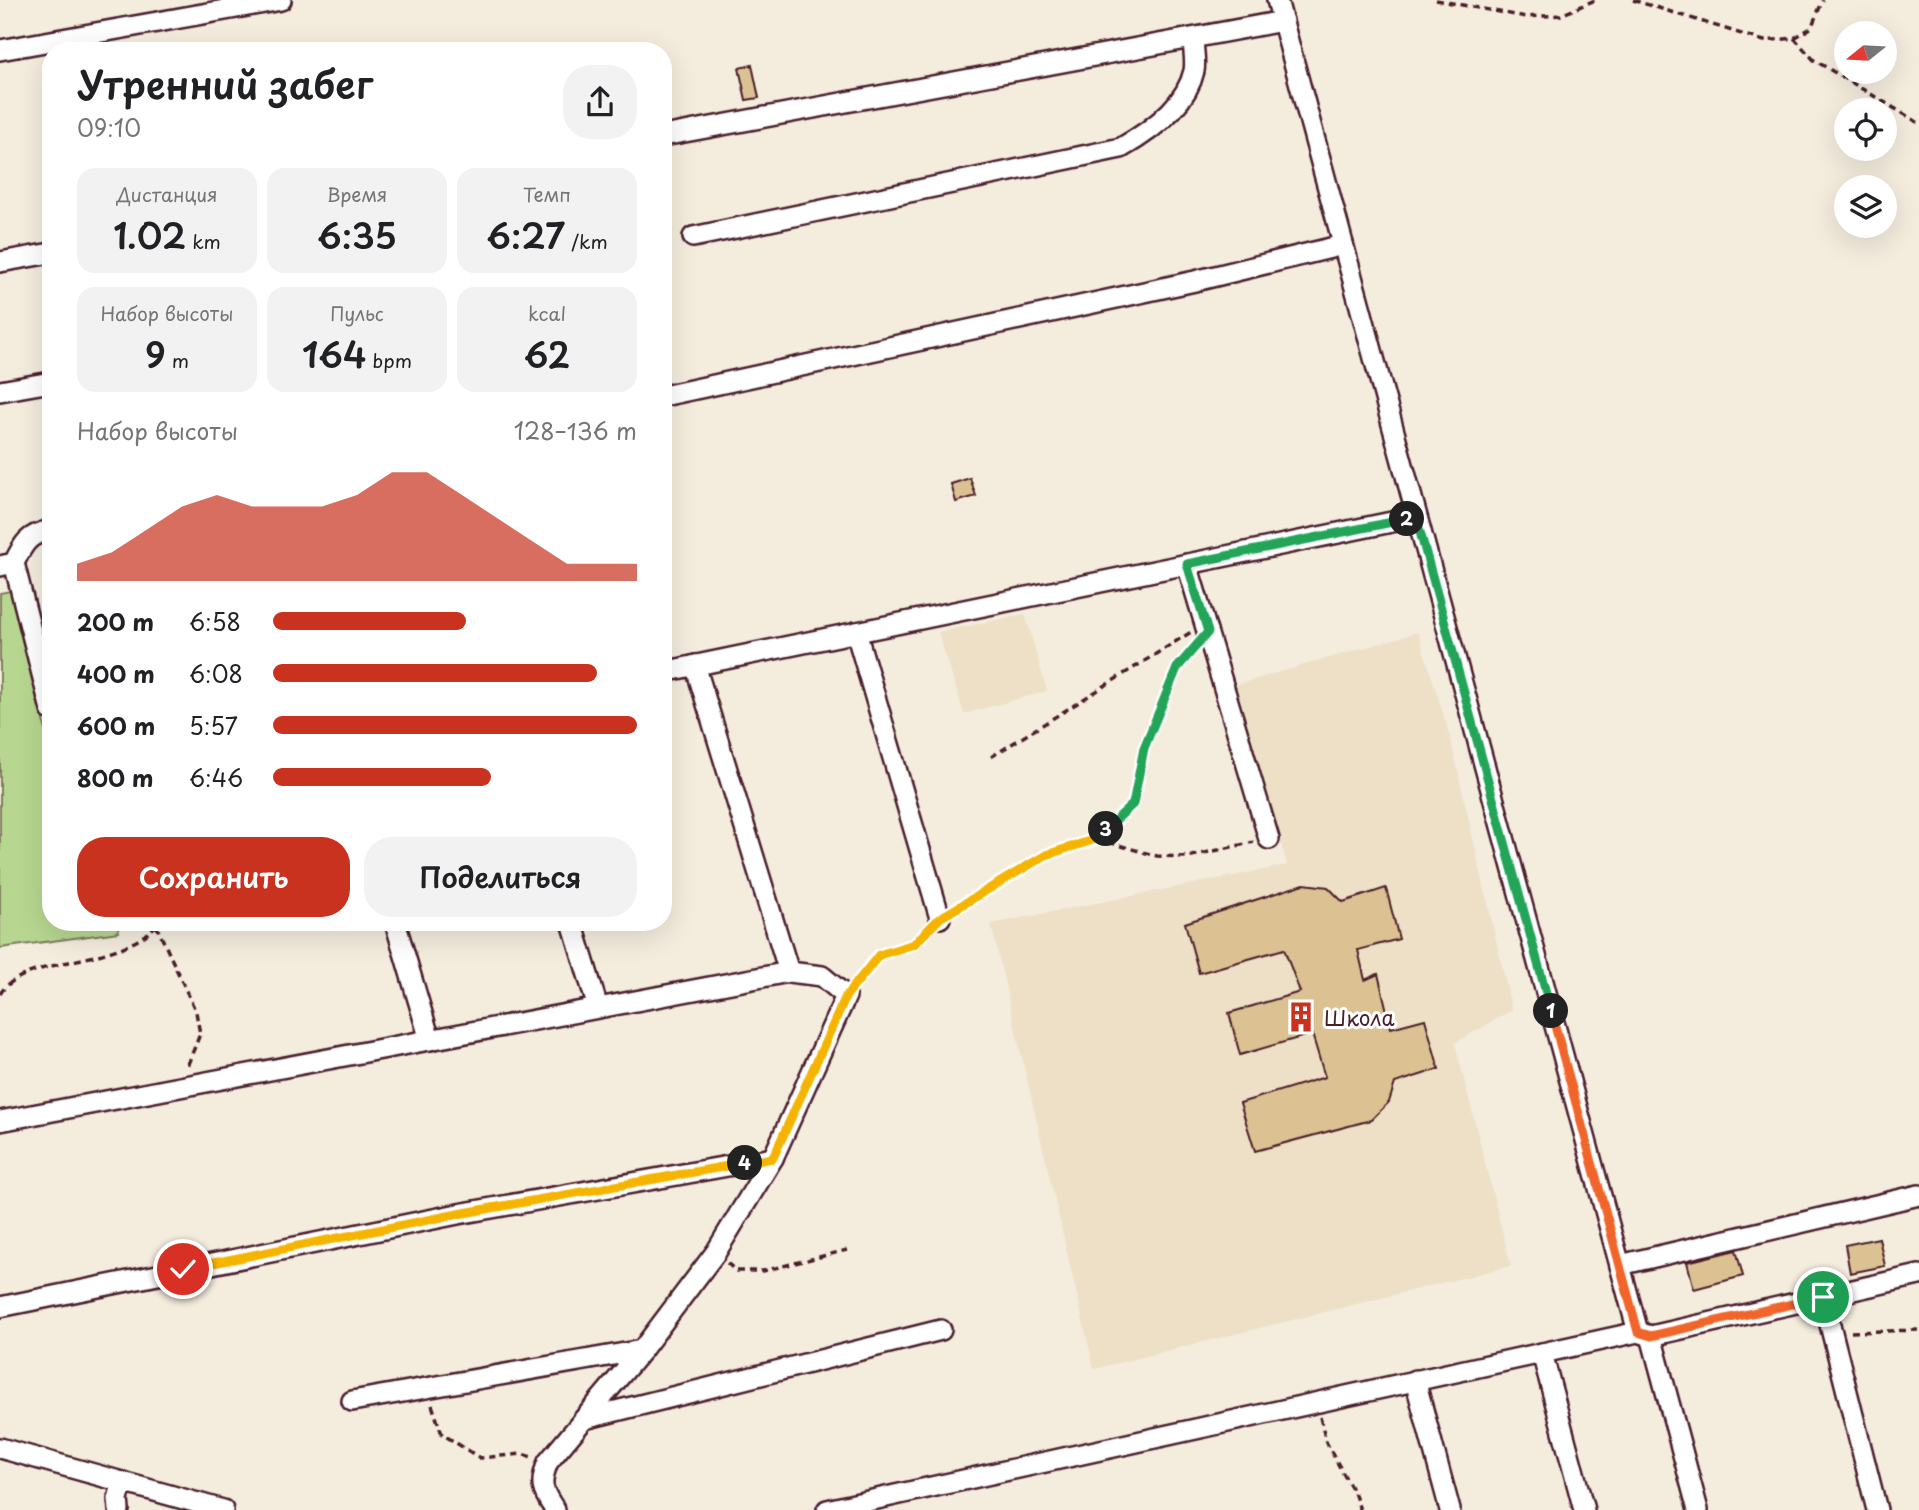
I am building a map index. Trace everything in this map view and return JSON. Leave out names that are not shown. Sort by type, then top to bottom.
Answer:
[{"type":"street","points":[[45,42],[281,0]]},
{"type":"street","points":[[1277,0],[1620,1265],[1645,1334],[1698,1510]]},
{"type":"street","points":[[672,134],[1283,21]]},
{"type":"street","points":[[693,237],[1121,148],[1146,134],[1182,99],[1195,69],[1193,38]]},
{"type":"street","points":[[0,50],[42,43]]},
{"type":"street","points":[[672,395],[1195,281],[1343,245]]},
{"type":"street","points":[[0,262],[42,255]]},
{"type":"street","points":[[0,391],[42,384]]},
{"type":"street","points":[[672,670],[1416,517]]},
{"type":"street","points":[[42,532],[24,542],[7,564],[42,680]]},
{"type":"street","points":[[1187,564],[1269,839]]},
{"type":"street","points":[[856,632],[940,918]]},
{"type":"street","points":[[695,665],[789,972]]},
{"type":"street","points":[[398,931],[430,1040]]},
{"type":"street","points":[[575,931],[598,1008]]},
{"type":"street","points":[[0,1121],[789,972],[822,976],[846,996],[773,1158],[716,1252],[642,1350],[548,1462],[542,1477],[543,1492],[555,1510]]},
{"type":"street","points":[[0,1307],[458,1214],[773,1158]]},
{"type":"street","points":[[1620,1265],[1919,1195]]},
{"type":"street","points":[[827,1510],[1415,1380],[1919,1275]]},
{"type":"street","points":[[1823,1297],[1877,1510]]},
{"type":"street","points":[[584,1419],[941,1329]]},
{"type":"street","points":[[352,1401],[642,1350]]},
{"type":"street","points":[[1542,1353],[1584,1510]]},
{"type":"street","points":[[1415,1380],[1450,1510]]},
{"type":"street","points":[[0,1448],[223,1510]]},
{"type":"street","points":[[119,1510],[118,1499],[123,1482]]},
{"type":"path","points":[[1436,0],[1526,18],[1561,15],[1595,0]]},
{"type":"path","points":[[1633,0],[1764,41],[1794,38],[1811,28],[1823,0]]},
{"type":"path","points":[[1794,38],[1814,60],[1919,123]]},
{"type":"path","points":[[991,757],[1206,627]]},
{"type":"path","points":[[846,996],[879,955],[914,944],[940,918],[1046,855],[1096,839],[1133,804],[1144,748],[1177,668],[1206,627]]},
{"type":"path","points":[[1096,839],[1157,856],[1187,857],[1269,839]]},
{"type":"path","points":[[0,994],[5,985],[33,972],[131,946],[149,931]]},
{"type":"path","points":[[160,931],[196,1012],[200,1034],[179,1087]]},
{"type":"path","points":[[716,1252],[736,1271],[763,1271],[847,1250]]},
{"type":"path","points":[[1832,1332],[1919,1330]]},
{"type":"path","points":[[426,1388],[442,1434],[480,1458],[522,1454],[548,1462]]},
{"type":"path","points":[[1316,1402],[1326,1442],[1355,1495],[1360,1510]]},
{"type":"shaded area","points":[[1025,614],[1047,691],[964,714],[938,632]]},
{"type":"shaded area","points":[[1418,632],[1450,736],[1512,1010],[1455,1043],[1511,1266],[1094,1369],[991,924],[1287,865],[1235,685]]},
{"type":"green space","points":[[15,590],[42,717],[42,931],[119,932],[0,948],[0,593]]},
{"type":"building","points":[[752,65],[759,98],[746,100],[739,68]]},
{"type":"building","points":[[970,478],[976,496],[956,502],[951,484]]},
{"type":"building","name":"Школа","points":[[1304,884],[1328,887],[1343,902],[1386,888],[1399,939],[1358,950],[1365,980],[1378,974],[1391,1028],[1425,1019],[1439,1069],[1395,1083],[1389,1102],[1371,1120],[1255,1151],[1240,1103],[1325,1077],[1312,1034],[1240,1055],[1229,1013],[1300,992],[1284,949],[1199,973],[1185,923]]},
{"type":"building","points":[[1879,1238],[1885,1266],[1850,1273],[1845,1245]]},
{"type":"building","points":[[1736,1250],[1743,1276],[1694,1289],[1687,1262]]},
{"type":"place","name":"Школа","points":[[1301,1017]]},
{"type":"route","points":[[183,1269],[458,1214],[773,1158],[846,996],[879,955],[914,944],[940,918],[1046,855],[1096,839],[1133,804],[1144,748],[1177,668],[1208,632],[1187,564],[1416,517],[1638,1332],[1651,1336],[1823,1297]]}]
